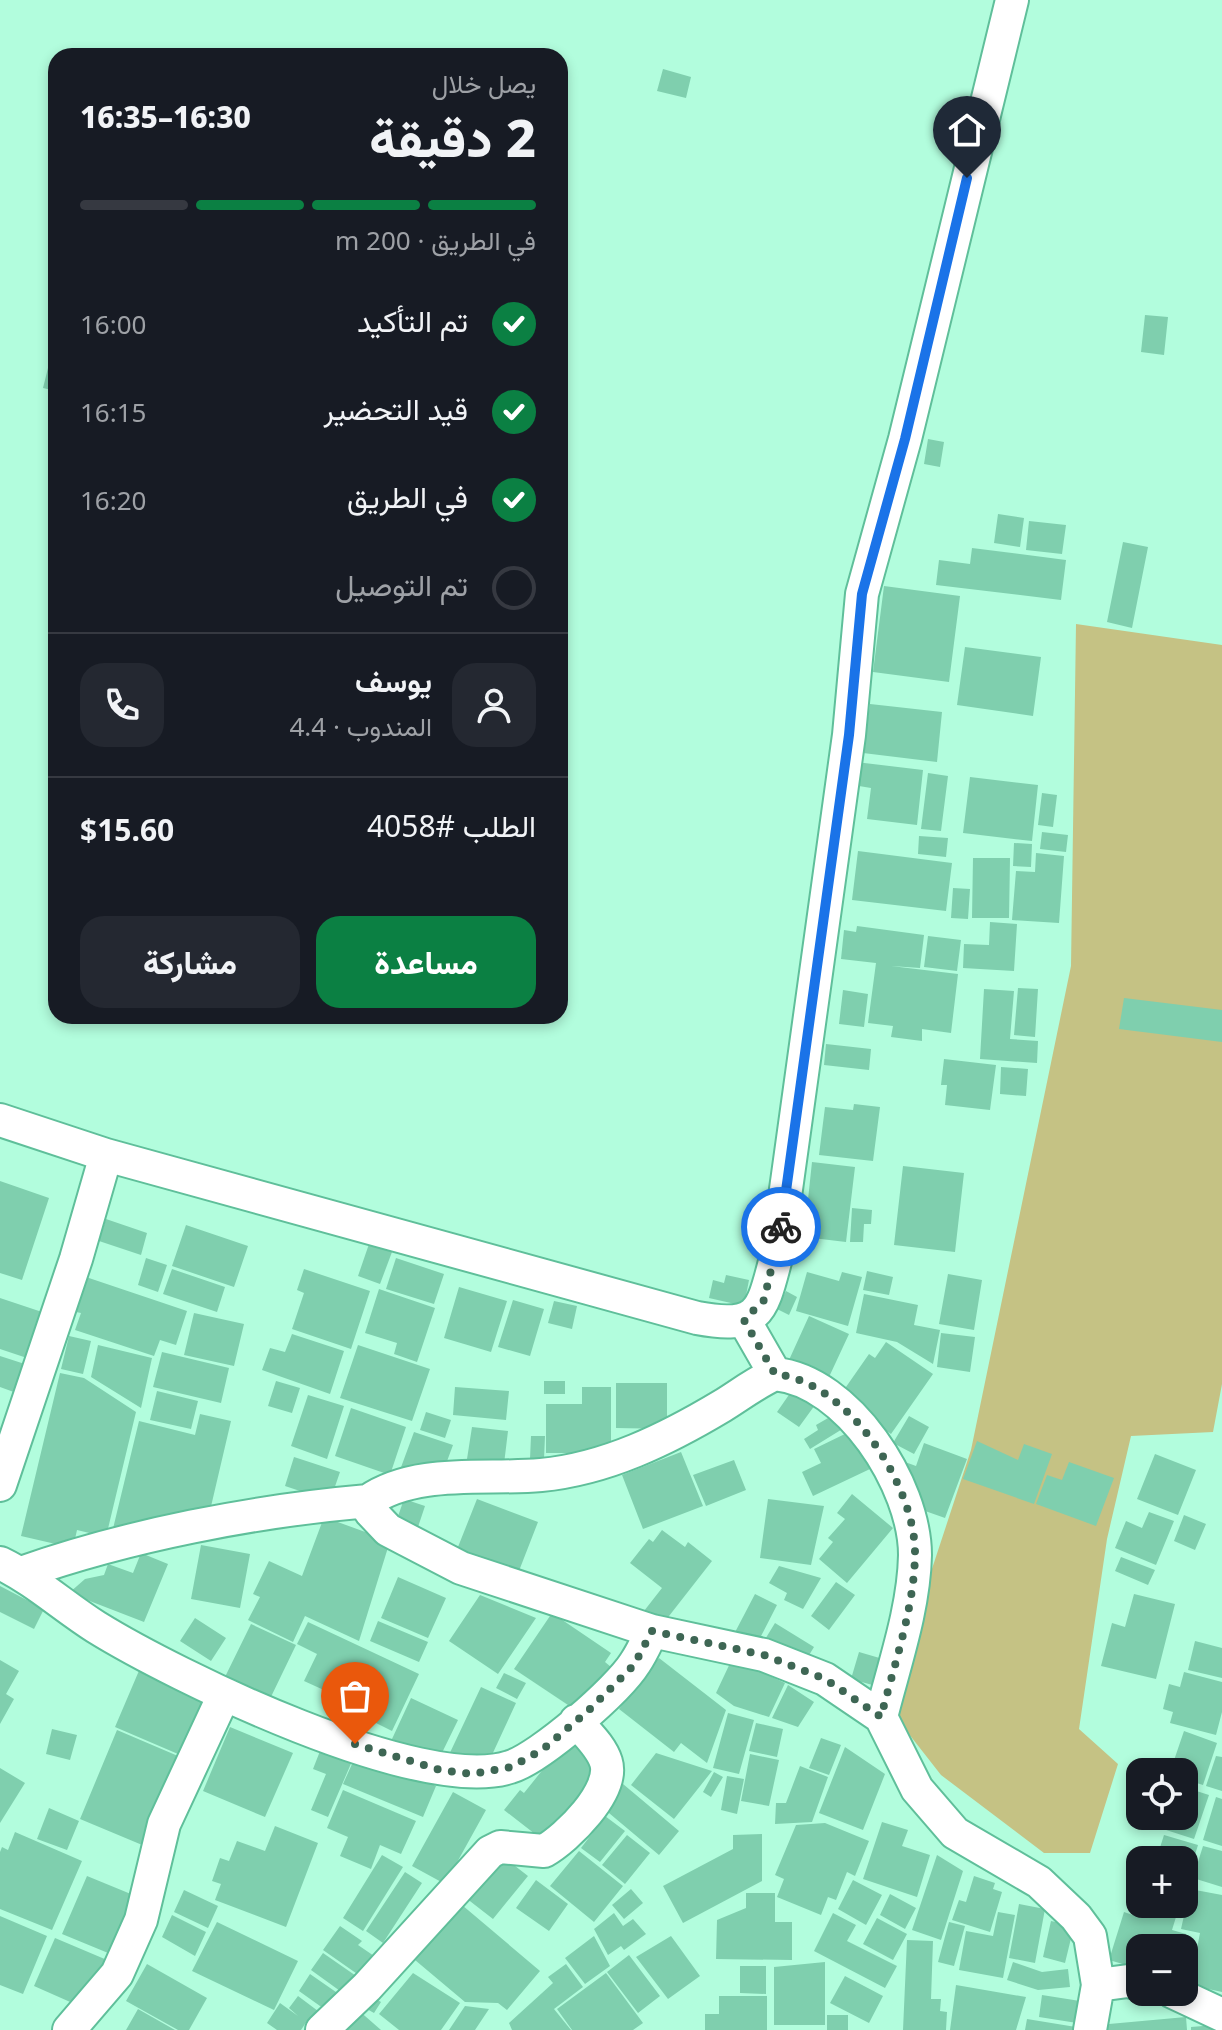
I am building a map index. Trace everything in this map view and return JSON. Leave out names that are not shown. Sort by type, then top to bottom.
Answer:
[{"type":"street","points":[[0,1120],[106,1155],[697,1318],[729,1324],[744,1320],[764,1300],[777,1254],[849,735],[862,594],[905,439],[1012,0]]},
{"type":"street","points":[[0,1485],[76,1259],[106,1155]]},
{"type":"street","points":[[744,1320],[775,1374]]},
{"type":"street","points":[[10,1568],[309,1506],[368,1501],[386,1488],[436,1480],[541,1475],[584,1469],[650,1444],[775,1374],[793,1376],[815,1387],[850,1413],[896,1483],[908,1517],[915,1557],[903,1630],[881,1717]]},
{"type":"street","points":[[368,1501],[370,1511],[388,1530],[461,1568],[652,1631],[764,1655],[825,1679],[881,1717],[903,1766],[938,1816],[977,1848],[1039,1882],[1076,1917],[1090,1936],[1098,1985],[1090,2030]]},
{"type":"street","points":[[10,1568],[93,1625],[253,1709],[380,1753],[440,1770],[472,1774],[511,1767],[542,1750],[634,1665],[652,1631]]},
{"type":"street","points":[[69,2030],[88,2012],[123,1961],[141,1920],[164,1824],[224,1695]]},
{"type":"street","points":[[322,2030],[367,1987],[490,1852],[500,1847],[544,1851],[582,1818],[599,1795],[607,1775],[606,1763],[576,1721]]},
{"type":"street","points":[[1098,1985],[1126,1984]]},
{"type":"street","points":[[1198,2004],[1222,2015]]},
{"type":"shaded area","points":[[1076,624],[1222,645],[1222,1384],[1213,1432],[1131,1436],[1107,1539],[1079,1729],[1118,1764],[1090,1853],[1044,1853],[941,1775],[887,1706],[971,1450],[1071,966]]},
{"type":"building","points":[[663,69],[691,77],[686,98],[657,91]]},
{"type":"building","points":[[1145,315],[1168,317],[1164,355],[1141,352]]},
{"type":"building","points":[[48,368],[48,389],[43,388]]},
{"type":"building","points":[[928,439],[944,442],[940,467],[924,464]]},
{"type":"building","points":[[998,514],[1024,518],[1020,547],[994,543]]},
{"type":"building","points":[[1029,521],[1066,525],[1062,554],[1026,550]]},
{"type":"building","points":[[1123,542],[1148,547],[1132,628],[1107,622]]},
{"type":"building","points":[[972,548],[1066,560],[1061,600],[936,585],[939,560],[970,564]]},
{"type":"building","points":[[884,586],[960,596],[949,682],[873,672]]},
{"type":"building","points":[[965,647],[1041,657],[1033,716],[957,705]]},
{"type":"building","points":[[870,704],[942,712],[937,762],[863,753]]},
{"type":"building","points":[[856,762],[923,770],[917,825],[867,819],[871,788],[853,785]]},
{"type":"building","points":[[928,773],[948,776],[941,831],[921,829]]},
{"type":"building","points":[[970,777],[1038,785],[1032,841],[963,833]]},
{"type":"building","points":[[1042,793],[1057,795],[1053,827],[1038,825]]},
{"type":"building","points":[[1042,832],[1068,835],[1066,852],[1040,849]]},
{"type":"building","points":[[919,836],[948,838],[946,857],[918,854]]},
{"type":"building","points":[[1014,843],[1032,844],[1031,867],[1013,866]]},
{"type":"building","points":[[858,851],[952,863],[946,911],[852,900]]},
{"type":"building","points":[[1036,853],[1064,856],[1059,923],[1012,920],[1016,871],[1035,872]]},
{"type":"building","points":[[973,858],[1010,858],[1009,918],[972,918]]},
{"type":"building","points":[[953,888],[970,889],[968,919],[951,918]]},
{"type":"building","points":[[990,922],[1017,924],[1014,971],[963,968],[964,944],[989,945]]},
{"type":"building","points":[[857,926],[924,935],[920,968],[891,966],[958,974],[951,1033],[922,1029],[922,1041],[891,1037],[893,1026],[868,1023],[876,963],[841,959],[844,930],[856,932]]},
{"type":"building","points":[[928,936],[961,940],[957,971],[924,967]]},
{"type":"building","points":[[1018,988],[1038,989],[1035,1037],[1014,1035]]},
{"type":"building","points":[[984,989],[1014,991],[1010,1039],[1038,1041],[1037,1063],[980,1059]]},
{"type":"building","points":[[843,990],[868,994],[864,1027],[839,1024]]},
{"type":"building","points":[[1124,998],[1222,1010],[1222,1042],[1119,1029]]},
{"type":"building","points":[[826,1044],[871,1049],[869,1070],[824,1065]]},
{"type":"building","points":[[944,1059],[996,1065],[990,1110],[945,1105],[947,1085],[941,1085]]},
{"type":"building","points":[[1001,1067],[1028,1069],[1026,1096],[1000,1094]]},
{"type":"building","points":[[854,1104],[880,1107],[873,1161],[819,1155],[825,1107],[853,1110]]},
{"type":"building","points":[[812,1162],[855,1167],[846,1242],[804,1237]]},
{"type":"building","points":[[903,1166],[964,1173],[955,1252],[894,1245]]},
{"type":"building","points":[[0,1181],[49,1198],[22,1280],[0,1273]]},
{"type":"building","points":[[852,1208],[872,1210],[871,1224],[864,1224],[863,1242],[850,1242]]},
{"type":"building","points":[[106,1219],[147,1233],[141,1255],[99,1241]]},
{"type":"building","points":[[186,1225],[248,1246],[234,1287],[172,1266]]},
{"type":"building","points":[[369,1244],[392,1252],[380,1284],[358,1276]]},
{"type":"building","points":[[146,1258],[167,1265],[158,1292],[138,1285]]},
{"type":"building","points":[[396,1258],[444,1274],[434,1304],[386,1289]]},
{"type":"building","points":[[172,1269],[225,1287],[217,1312],[163,1294]]},
{"type":"building","points":[[304,1269],[370,1291],[351,1349],[292,1329],[304,1293],[297,1290]]},
{"type":"building","points":[[867,1271],[893,1277],[889,1295],[863,1290]]},
{"type":"building","points":[[807,1272],[839,1281],[842,1272],[862,1277],[848,1326],[796,1311]]},
{"type":"building","points":[[948,1274],[982,1280],[974,1330],[939,1324]]},
{"type":"building","points":[[726,1275],[749,1280],[744,1306],[709,1298],[713,1280],[724,1283]]},
{"type":"building","points":[[83,1276],[187,1311],[176,1345],[160,1340],[154,1356],[75,1330],[81,1313],[71,1311]]},
{"type":"building","points":[[459,1287],[507,1301],[491,1352],[444,1338]]},
{"type":"building","points":[[379,1289],[435,1308],[417,1362],[394,1354],[397,1343],[365,1333]]},
{"type":"building","points":[[786,1291],[797,1297],[789,1315],[777,1309]]},
{"type":"building","points":[[864,1294],[918,1305],[914,1325],[940,1330],[933,1364],[897,1342],[856,1333]]},
{"type":"building","points":[[0,1298],[42,1312],[27,1358],[0,1349]]},
{"type":"building","points":[[513,1300],[544,1309],[530,1356],[498,1347]]},
{"type":"building","points":[[554,1301],[577,1306],[572,1329],[548,1323]]},
{"type":"building","points":[[194,1313],[244,1324],[234,1366],[184,1355]]},
{"type":"building","points":[[809,1316],[849,1334],[829,1377],[789,1360]]},
{"type":"building","points":[[941,1333],[975,1337],[970,1372],[937,1367]]},
{"type":"building","points":[[292,1334],[344,1351],[330,1394],[262,1370],[270,1348],[285,1352]]},
{"type":"building","points":[[69,1336],[91,1341],[83,1374],[61,1369]]},
{"type":"building","points":[[886,1342],[933,1374],[891,1434],[839,1397],[869,1354],[875,1358]]},
{"type":"building","points":[[98,1345],[152,1358],[141,1408],[91,1377]]},
{"type":"building","points":[[358,1345],[430,1369],[412,1421],[340,1398]]},
{"type":"building","points":[[162,1352],[229,1368],[221,1403],[153,1387]]},
{"type":"building","points":[[0,1356],[31,1366],[22,1395],[0,1387]]},
{"type":"building","points":[[60,1373],[84,1378],[136,1412],[106,1537],[77,1530],[73,1548],[21,1536]]},
{"type":"building","points":[[276,1381],[300,1388],[292,1413],[268,1406]]},
{"type":"building","points":[[544,1381],[565,1381],[565,1394],[544,1394]]},
{"type":"building","points":[[616,1383],[667,1383],[667,1429],[616,1428]]},
{"type":"building","points":[[455,1387],[509,1391],[506,1420],[453,1415]]},
{"type":"building","points":[[582,1387],[611,1387],[611,1453],[546,1453],[546,1404],[582,1404]]},
{"type":"building","points":[[793,1389],[815,1405],[799,1427],[777,1412]]},
{"type":"building","points":[[157,1391],[198,1401],[191,1429],[150,1420]]},
{"type":"building","points":[[308,1395],[344,1406],[327,1459],[291,1446]]},
{"type":"building","points":[[351,1408],[406,1427],[390,1475],[335,1456]]},
{"type":"building","points":[[426,1412],[451,1420],[445,1438],[420,1430]]},
{"type":"building","points":[[200,1414],[231,1421],[209,1515],[111,1537],[139,1421],[195,1435]]},
{"type":"building","points":[[835,1414],[844,1428],[810,1449],[804,1439],[818,1430],[816,1425]]},
{"type":"building","points":[[909,1416],[929,1427],[914,1454],[893,1443]]},
{"type":"building","points":[[472,1427],[508,1431],[504,1464],[467,1459]]},
{"type":"building","points":[[851,1431],[870,1469],[813,1496],[802,1472],[821,1463],[814,1449]]},
{"type":"building","points":[[414,1432],[453,1445],[443,1472],[400,1470]]},
{"type":"building","points":[[531,1436],[545,1436],[544,1459],[530,1459]]},
{"type":"building","points":[[977,1441],[1018,1460],[1024,1444],[1052,1454],[1034,1504],[963,1479]]},
{"type":"building","points":[[924,1443],[967,1459],[945,1518],[911,1506],[918,1488],[898,1481],[905,1462],[916,1466]]},
{"type":"building","points":[[681,1452],[703,1506],[643,1529],[622,1475]]},
{"type":"building","points":[[1155,1454],[1196,1470],[1178,1515],[1137,1499]]},
{"type":"building","points":[[294,1457],[340,1472],[330,1501],[285,1486]]},
{"type":"building","points":[[734,1460],[746,1490],[706,1506],[693,1475]]},
{"type":"building","points":[[1069,1462],[1114,1478],[1096,1526],[1036,1504],[1047,1475],[1062,1480]]},
{"type":"building","points":[[852,1494],[893,1528],[847,1583],[819,1559],[833,1542],[828,1538],[845,1519],[837,1513]]},
{"type":"building","points":[[404,1499],[425,1506],[417,1530],[396,1522]]},
{"type":"building","points":[[477,1499],[538,1522],[517,1576],[456,1552]]},
{"type":"building","points":[[768,1499],[824,1506],[811,1565],[760,1558]]},
{"type":"building","points":[[1149,1512],[1174,1521],[1156,1565],[1115,1548],[1126,1521],[1142,1528]]},
{"type":"building","points":[[1184,1515],[1206,1524],[1195,1550],[1174,1541]]},
{"type":"building","points":[[324,1517],[390,1541],[359,1641],[305,1616],[293,1642],[248,1620],[260,1597],[253,1594],[269,1561],[302,1576]]},
{"type":"building","points":[[662,1530],[685,1547],[688,1542],[712,1561],[662,1625],[644,1611],[662,1588],[630,1563],[649,1539],[653,1542]]},
{"type":"building","points":[[201,1545],[250,1554],[240,1608],[191,1599]]},
{"type":"building","points":[[141,1553],[168,1564],[144,1622],[69,1593],[85,1579],[104,1575],[108,1564],[133,1573]]},
{"type":"building","points":[[1121,1557],[1155,1570],[1148,1585],[1115,1571]]},
{"type":"building","points":[[779,1566],[821,1578],[803,1609],[784,1600],[787,1593],[769,1583]]},
{"type":"building","points":[[398,1577],[446,1598],[428,1638],[381,1618]]},
{"type":"building","points":[[836,1582],[855,1595],[829,1630],[811,1616]]},
{"type":"building","points":[[0,1586],[44,1609],[34,1629],[0,1612]]},
{"type":"building","points":[[755,1594],[777,1605],[758,1642],[732,1638]]},
{"type":"building","points":[[1134,1594],[1175,1604],[1156,1679],[1101,1666],[1112,1623],[1125,1627]]},
{"type":"building","points":[[480,1595],[536,1618],[498,1674],[449,1641]]},
{"type":"building","points":[[552,1613],[611,1653],[605,1662],[611,1667],[591,1695],[586,1691],[574,1709],[514,1669]]},
{"type":"building","points":[[195,1618],[226,1638],[211,1661],[180,1641]]},
{"type":"building","points":[[378,1621],[428,1642],[419,1662],[370,1641]]},
{"type":"building","points":[[308,1622],[419,1674],[392,1731],[372,1721],[367,1731],[344,1721],[349,1710],[323,1698],[326,1691],[304,1681],[317,1654],[297,1644]]},
{"type":"building","points":[[775,1623],[814,1647],[803,1665],[764,1641]]},
{"type":"building","points":[[251,1624],[296,1645],[268,1703],[223,1681]]},
{"type":"building","points":[[1195,1641],[1222,1648],[1222,1678],[1188,1670]]},
{"type":"building","points":[[859,1652],[883,1659],[876,1686],[851,1679]]},
{"type":"building","points":[[659,1658],[726,1710],[707,1763],[681,1743],[674,1752],[619,1709],[632,1692],[629,1689]]},
{"type":"building","points":[[732,1659],[785,1683],[769,1717],[734,1706],[716,1693]]},
{"type":"building","points":[[0,1660],[19,1671],[6,1694],[14,1699],[0,1724]]},
{"type":"building","points":[[141,1666],[208,1705],[185,1757],[115,1727]]},
{"type":"building","points":[[1184,1672],[1222,1682],[1222,1712],[1216,1735],[1170,1723],[1173,1712],[1163,1709],[1169,1684],[1180,1687]]},
{"type":"building","points":[[504,1673],[526,1683],[517,1699],[496,1688]]},
{"type":"building","points":[[788,1685],[814,1702],[798,1727],[772,1718]]},
{"type":"building","points":[[481,1687],[516,1703],[485,1770],[447,1759]]},
{"type":"building","points":[[411,1698],[458,1720],[438,1761],[392,1739]]},
{"type":"building","points":[[728,1713],[754,1720],[739,1774],[713,1768]]},
{"type":"building","points":[[756,1723],[783,1729],[777,1757],[749,1751]]},
{"type":"building","points":[[230,1727],[293,1753],[265,1817],[203,1791]]},
{"type":"building","points":[[52,1729],[77,1735],[70,1760],[46,1754]]},
{"type":"building","points":[[117,1730],[185,1759],[147,1847],[80,1819]]},
{"type":"building","points":[[1184,1731],[1217,1743],[1203,1785],[1198,1783],[1198,1758],[1175,1758]]},
{"type":"building","points":[[821,1738],[841,1745],[829,1775],[809,1768]]},
{"type":"building","points":[[565,1742],[575,1742],[600,1770],[544,1841],[504,1810],[520,1790],[524,1793]]},
{"type":"building","points":[[322,1746],[353,1759],[328,1817],[311,1810],[326,1774],[313,1769]]},
{"type":"building","points":[[845,1747],[885,1774],[863,1830],[819,1813]]},
{"type":"building","points":[[357,1753],[436,1786],[423,1817],[343,1784]]},
{"type":"building","points":[[656,1753],[712,1771],[674,1819],[631,1785]]},
{"type":"building","points":[[750,1754],[779,1760],[769,1806],[741,1801]]},
{"type":"building","points":[[1216,1756],[1222,1757],[1222,1791],[1206,1786]]},
{"type":"building","points":[[800,1766],[828,1777],[812,1822],[775,1824],[776,1803],[786,1803]]},
{"type":"building","points":[[0,1768],[25,1783],[0,1823]]},
{"type":"building","points":[[714,1772],[723,1777],[711,1797],[703,1792]]},
{"type":"building","points":[[727,1776],[744,1779],[737,1814],[721,1810]]},
{"type":"building","points":[[623,1784],[679,1831],[659,1855],[603,1808]]},
{"type":"building","points":[[343,1790],[416,1821],[401,1854],[380,1845],[371,1869],[340,1856],[348,1837],[327,1828]]},
{"type":"building","points":[[1198,1791],[1209,1795],[1198,1827]]},
{"type":"building","points":[[453,1792],[486,1810],[445,1884],[412,1866]]},
{"type":"building","points":[[1216,1797],[1222,1799],[1222,1846],[1203,1840]]},
{"type":"building","points":[[49,1808],[79,1821],[67,1850],[37,1839]]},
{"type":"building","points":[[601,1813],[625,1831],[600,1862],[581,1848],[597,1827],[592,1824]]},
{"type":"building","points":[[882,1822],[908,1830],[902,1846],[930,1855],[917,1897],[863,1879]]},
{"type":"building","points":[[825,1823],[869,1841],[855,1876],[847,1872],[836,1900],[828,1897],[821,1915],[777,1897],[784,1879],[775,1875],[796,1825]]},
{"type":"building","points":[[275,1826],[318,1843],[286,1927],[215,1900],[221,1884],[212,1881],[220,1858],[229,1861],[237,1841],[265,1851]]},
{"type":"building","points":[[1166,1830],[1197,1830],[1194,1839]]},
{"type":"building","points":[[15,1832],[82,1861],[52,1930],[0,1909],[0,1852],[2,1847],[8,1850]]},
{"type":"building","points":[[762,1834],[762,1881],[683,1923],[663,1886],[733,1849],[733,1835]]},
{"type":"building","points":[[627,1835],[650,1853],[625,1884],[602,1865]]},
{"type":"building","points":[[1164,1835],[1198,1845],[1198,1846],[1160,1846]]},
{"type":"building","points":[[1203,1846],[1222,1851],[1222,1887],[1198,1880],[1198,1862]]},
{"type":"building","points":[[579,1851],[623,1886],[594,1922],[550,1886]]},
{"type":"building","points":[[382,1855],[403,1867],[363,1931],[343,1918]]},
{"type":"building","points":[[501,1855],[528,1876],[493,1919],[466,1898]]},
{"type":"building","points":[[937,1855],[963,1871],[941,1940],[912,1930]]},
{"type":"building","points":[[405,1872],[422,1883],[383,1943],[366,1931]]},
{"type":"building","points":[[87,1876],[143,1899],[113,1955],[62,1934]]},
{"type":"building","points":[[974,1876],[995,1883],[993,1889],[1002,1892],[990,1932],[952,1920],[959,1900],[966,1902]]},
{"type":"building","points":[[536,1880],[568,1904],[549,1931],[516,1908]]},
{"type":"building","points":[[853,1880],[882,1895],[866,1925],[838,1909]]},
{"type":"building","points":[[631,1889],[643,1903],[624,1919],[612,1905]]},
{"type":"building","points":[[184,1890],[218,1906],[208,1928],[174,1912]]},
{"type":"building","points":[[1198,1890],[1222,1895],[1222,1992],[1198,1987],[1200,1933],[1181,1929],[1183,1918],[1198,1918]]},
{"type":"building","points":[[746,1893],[775,1893],[775,1922],[792,1922],[792,1960],[716,1959],[717,1920],[746,1908]]},
{"type":"building","points":[[890,1894],[916,1908],[905,1929],[880,1915]]},
{"type":"building","points":[[1019,1904],[1045,1909],[1035,1963],[1009,1958]]},
{"type":"building","points":[[462,1905],[540,1971],[507,2010],[498,2003],[465,2002],[415,1960]]},
{"type":"building","points":[[998,1912],[1015,1915],[1003,1978],[959,1970],[966,1931],[993,1936]]},
{"type":"building","points":[[1124,1912],[1126,1918],[1176,1918],[1172,1930],[1186,1934],[1126,1934],[1126,1965],[1109,1960]]},
{"type":"building","points":[[614,1913],[623,1926],[633,1919],[646,1934],[624,1950],[621,1946],[608,1955],[594,1929]]},
{"type":"building","points":[[833,1913],[856,1925],[847,1941],[897,1966],[885,1988],[814,1951]]},
{"type":"building","points":[[172,1915],[206,1932],[195,1956],[162,1937]]},
{"type":"building","points":[[0,1916],[47,1936],[23,1994],[0,1985]]},
{"type":"building","points":[[877,1918],[907,1934],[893,1960],[863,1944]]},
{"type":"building","points":[[1051,1921],[1074,1926],[1065,1963],[1043,1957]]},
{"type":"building","points":[[217,1922],[298,1961],[274,2010],[192,1971]]},
{"type":"building","points":[[949,1922],[965,1926],[954,1966],[938,1962]]},
{"type":"building","points":[[340,1926],[362,1941],[358,1945],[377,1958],[363,1978],[323,1950]]},
{"type":"building","points":[[594,1936],[610,1966],[585,1984],[565,1958]]},
{"type":"building","points":[[671,1936],[700,1976],[668,1999],[636,1957]]},
{"type":"building","points":[[55,1938],[107,1960],[86,2009],[34,1986]]},
{"type":"building","points":[[907,1940],[933,1941],[931,1999],[941,1999],[940,2011],[947,2012],[946,2030],[903,2030]]},
{"type":"building","points":[[323,1953],[359,1978],[347,1996],[311,1970]]},
{"type":"building","points":[[629,1955],[660,1996],[638,2013],[607,1972]]},
{"type":"building","points":[[825,1962],[825,2025],[774,2025],[774,1967]]},
{"type":"building","points":[[1013,1962],[1042,1972],[1068,1969],[1070,1987],[1038,1990],[1007,1980]]},
{"type":"building","points":[[147,1964],[207,1998],[189,2030],[178,2030],[126,2001]]},
{"type":"building","points":[[566,1964],[583,1987],[554,2009],[571,2030],[512,2030],[509,2023],[553,1983],[548,1977]]},
{"type":"building","points":[[740,1966],[766,1966],[766,1994],[740,1993]]},
{"type":"building","points":[[413,1973],[460,2003],[441,2030],[399,2030],[379,2014]]},
{"type":"building","points":[[606,1973],[643,2023],[633,2030],[572,2030],[557,2009]]},
{"type":"building","points":[[310,1974],[346,1999],[334,2016],[299,1991]]},
{"type":"building","points":[[845,1976],[883,1996],[869,2023],[830,2003]]},
{"type":"building","points":[[956,1985],[1026,1997],[1016,2030],[950,2030]]},
{"type":"building","points":[[365,1992],[381,2002],[374,2013],[358,2004]]},
{"type":"building","points":[[1042,1995],[1080,2001],[1077,2023],[1039,2017]]},
{"type":"building","points":[[298,1996],[326,2017],[318,2029],[307,2021],[301,2030],[277,2030],[267,2023],[280,2003],[298,2016],[289,2008]]},
{"type":"building","points":[[719,1996],[767,1996],[767,2030],[705,2030],[705,2014],[719,2014]]},
{"type":"building","points":[[465,2006],[489,2009],[475,2030],[449,2030]]},
{"type":"building","points":[[138,2009],[175,2030],[126,2030]]},
{"type":"building","points":[[357,2009],[381,2030],[339,2030]]},
{"type":"building","points":[[827,2015],[848,2015],[848,2030],[827,2030]]},
{"type":"building","points":[[1186,2017],[1187,2030],[1098,2030],[1098,2025]]},
{"type":"building","points":[[1027,2019],[1082,2028],[1082,2030],[1025,2030]]},
{"type":"building","points":[[1215,2025],[1216,2030],[1191,2030],[1191,2027]]},
{"type":"way so far","points":[[355,1744],[440,1770],[472,1774],[511,1767],[542,1750],[588,1711],[634,1665],[652,1631],[764,1655],[825,1679],[881,1717],[903,1630],[915,1557],[914,1543],[896,1483],[863,1427],[850,1413],[815,1387],[793,1376],[775,1374],[744,1320],[756,1312],[764,1300],[781,1227]]},
{"type":"route","points":[[781,1227],[849,735],[862,594],[905,439],[967,178]]}]
